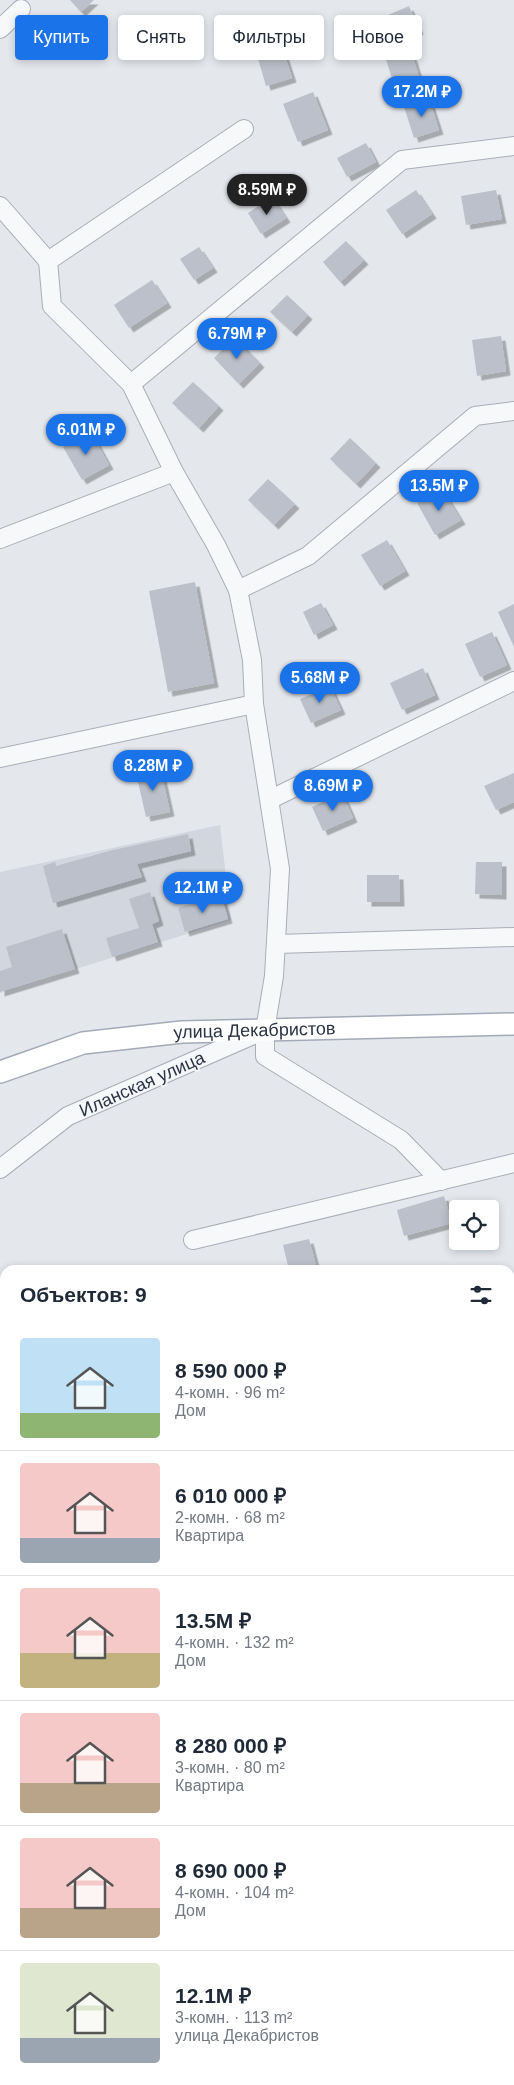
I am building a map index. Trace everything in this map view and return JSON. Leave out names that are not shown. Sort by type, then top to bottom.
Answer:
[{"type":"main road","name":"улица Декабристов","points":[[0,1072],[83,1043],[182,1032],[514,1024]]},
{"type":"street","points":[[0,29],[21,9]]},
{"type":"street","points":[[48,261],[244,129]]},
{"type":"street","points":[[131,384],[402,160],[514,146]]},
{"type":"street","points":[[0,206],[48,261],[52,306],[131,384],[174,472],[216,545],[238,590],[252,660],[254,704],[271,799],[280,869],[274,976],[265,1030],[265,1056],[401,1140],[441,1181]]},
{"type":"street","points":[[238,590],[308,556],[475,416],[514,412]]},
{"type":"street","points":[[0,539],[174,472]]},
{"type":"street","points":[[271,799],[514,681]]},
{"type":"street","points":[[0,758],[254,704]]},
{"type":"street","points":[[276,944],[514,937]]},
{"type":"street","name":"Иланская улица","points":[[0,1169],[68,1116],[265,1030]]},
{"type":"street","points":[[193,1240],[514,1163]]},
{"type":"shaded area","points":[[220,825],[231,920],[0,993],[0,872]]},
{"type":"building","points":[[70,0],[94,0],[81,12]]},
{"type":"building","points":[[409,6],[413,15],[388,15]]},
{"type":"building","points":[[258,60],[286,60],[292,78],[266,86]]},
{"type":"building","points":[[386,60],[414,60],[419,77],[394,85]]},
{"type":"building","points":[[313,92],[328,130],[298,142],[283,104]]},
{"type":"building","points":[[429,99],[439,130],[414,138],[404,107]]},
{"type":"building","points":[[366,143],[376,162],[347,177],[337,158]]},
{"type":"building","points":[[416,190],[432,214],[402,234],[386,210]]},
{"type":"building","points":[[496,190],[502,219],[466,225],[461,196]]},
{"type":"building","points":[[272,197],[286,218],[261,234],[248,213]]},
{"type":"building","points":[[346,241],[364,260],[340,282],[323,262]]},
{"type":"building","points":[[199,247],[213,268],[194,280],[180,259]]},
{"type":"building","points":[[152,280],[167,303],[129,328],[114,305]]},
{"type":"building","points":[[287,295],[308,315],[292,332],[270,312]]},
{"type":"building","points":[[501,336],[506,371],[477,376],[472,340]]},
{"type":"building","points":[[235,337],[260,363],[239,384],[214,358]]},
{"type":"building","points":[[193,382],[219,406],[199,428],[172,403]]},
{"type":"building","points":[[91,432],[109,465],[82,480],[63,447]]},
{"type":"building","points":[[350,438],[376,463],[356,484],[330,459]]},
{"type":"building","points":[[268,479],[295,504],[274,525],[248,500]]},
{"type":"building","points":[[442,489],[461,520],[435,535],[417,503]]},
{"type":"building","points":[[387,540],[405,571],[380,586],[361,555]]},
{"type":"building","points":[[195,582],[214,683],[168,692],[149,591]]},
{"type":"building","points":[[321,603],[333,625],[314,635],[303,612]]},
{"type":"building","points":[[514,604],[514,647],[498,612]]},
{"type":"building","points":[[492,632],[507,665],[480,677],[465,644]]},
{"type":"building","points":[[423,668],[435,695],[402,710],[390,683]]},
{"type":"building","points":[[330,686],[341,710],[311,723],[300,699]]},
{"type":"building","points":[[160,767],[170,812],[146,817],[136,773]]},
{"type":"building","points":[[514,773],[514,802],[496,810],[484,786]]},
{"type":"building","points":[[342,793],[353,818],[323,831],[312,807]]},
{"type":"building","points":[[188,834],[191,851],[137,864],[142,877],[53,903],[43,866],[55,862],[56,866],[113,850]]},
{"type":"building","points":[[476,862],[502,862],[502,895],[475,894]]},
{"type":"building","points":[[367,875],[399,875],[400,902],[367,902]]},
{"type":"building","points":[[150,892],[159,921],[152,924],[158,942],[112,957],[106,938],[139,928],[129,899]]},
{"type":"building","points":[[221,895],[228,919],[185,932],[178,908]]},
{"type":"building","points":[[62,929],[75,969],[0,992],[0,971],[12,967],[6,947]]},
{"type":"building","points":[[444,1196],[449,1213],[449,1224],[404,1236],[397,1210]]},
{"type":"building","points":[[309,1239],[316,1265],[288,1265],[283,1245]]}]
